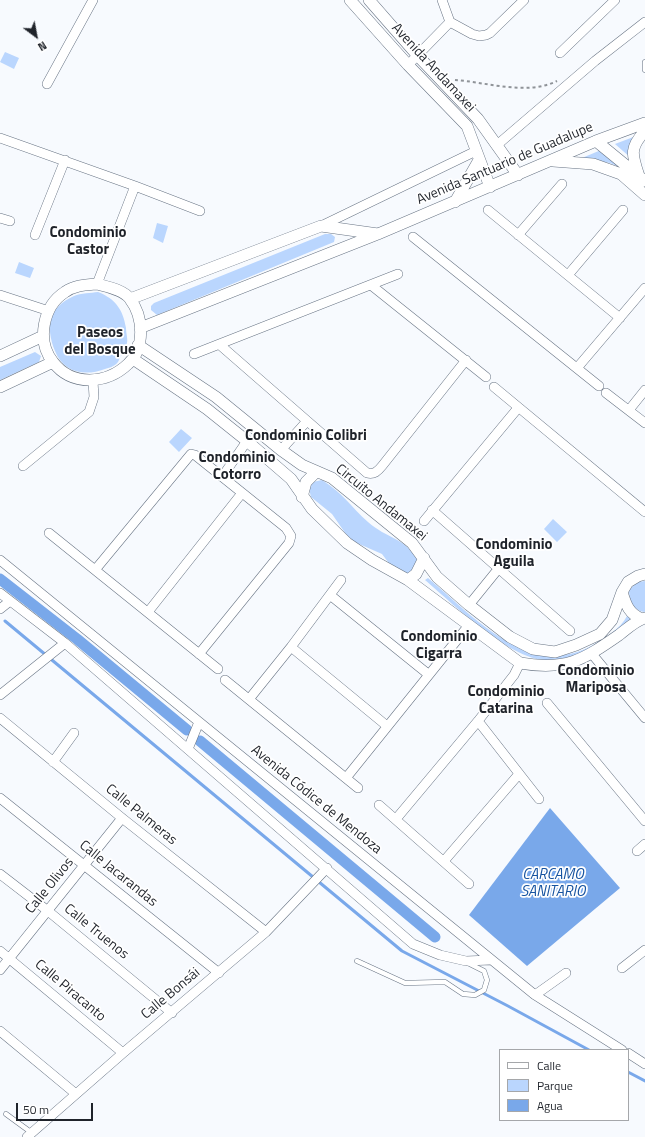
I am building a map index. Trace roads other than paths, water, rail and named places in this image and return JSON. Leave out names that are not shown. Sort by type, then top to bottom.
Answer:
[{"type":"street","points":[[47,84],[92,0]]},
{"type":"street","name":"Avenida Andamaxei","points":[[350,0],[408,65],[467,126],[490,188]]},
{"type":"street","name":"Avenida Andamaxei","points":[[369,0],[418,56],[478,119],[518,174]]},
{"type":"street","points":[[442,0],[450,22],[472,34],[479,36],[490,33],[524,0]]},
{"type":"street","points":[[560,53],[615,0]]},
{"type":"street","points":[[408,65],[450,22]]},
{"type":"street","points":[[497,145],[595,61],[645,22]]},
{"type":"street","name":"Avenida Santuario de Guadalupe","points":[[140,328],[378,234],[490,188],[518,174],[596,141],[645,123]]},
{"type":"street","points":[[642,178],[633,156],[634,146],[645,131]]},
{"type":"street","points":[[0,138],[65,160],[200,211]]},
{"type":"street","points":[[596,141],[642,178]]},
{"type":"street","points":[[455,202],[478,155]]},
{"type":"street","points":[[130,298],[321,226],[478,155]]},
{"type":"street","points":[[35,235],[65,160]]},
{"type":"street","points":[[550,161],[593,164],[621,174],[645,195]]},
{"type":"street","points":[[518,235],[562,184]]},
{"type":"street","points":[[98,284],[135,186]]},
{"type":"street","points":[[488,210],[620,318]]},
{"type":"street","points":[[568,275],[623,210]]},
{"type":"street","points":[[0,218],[10,222]]},
{"type":"street","points":[[321,226],[378,234]]},
{"type":"street","points":[[336,251],[341,238],[340,229]]},
{"type":"street","points":[[413,237],[599,386]]},
{"type":"street","points":[[194,354],[398,274]]},
{"type":"street","points":[[98,284],[115,290],[130,298],[137,314],[140,328],[138,345],[133,360],[119,372],[107,378],[93,381],[76,378],[63,371],[53,362],[48,354],[43,336],[44,327],[53,303],[65,292],[81,285],[98,284]]},
{"type":"street","points":[[371,285],[486,377]]},
{"type":"street","points":[[577,368],[645,288]]},
{"type":"street","points":[[0,295],[49,311]]},
{"type":"street","points":[[0,356],[43,336]]},
{"type":"street","name":"Circuito Andamaxei","points":[[138,345],[216,397],[281,450],[316,472],[332,478],[412,543],[437,577],[469,605],[510,637],[533,649],[555,652],[576,645],[600,634],[612,620],[622,592],[628,582],[645,574]]},
{"type":"street","points":[[220,345],[367,473],[373,474],[382,466],[466,360]]},
{"type":"street","points":[[133,360],[207,409],[248,441],[291,479],[302,497],[312,509],[347,543],[372,560],[408,580],[520,663],[541,667],[558,667],[592,654],[644,618]]},
{"type":"street","points":[[0,387],[53,362]]},
{"type":"street","points":[[23,466],[89,412],[94,397],[93,381]]},
{"type":"street","points":[[494,387],[645,512]]},
{"type":"street","points":[[629,410],[645,390]]},
{"type":"street","points":[[606,393],[645,423]]},
{"type":"street","points":[[424,521],[518,408]]},
{"type":"street","points":[[281,450],[307,421]]},
{"type":"street","points":[[222,477],[248,441]]},
{"type":"street","points":[[95,570],[189,455],[195,455],[286,528],[291,536],[289,543],[198,654]]},
{"type":"street","points":[[302,497],[306,482],[316,472]]},
{"type":"street","points":[[148,612],[242,493]]},
{"type":"street","points":[[432,510],[570,631]]},
{"type":"street","points":[[49,533],[218,669]]},
{"type":"street","points":[[408,580],[416,574],[424,558]]},
{"type":"street","name":"Avenida Códice de Mendoza","points":[[0,560],[490,960],[535,995],[620,1049]]},
{"type":"street","points":[[469,605],[499,568]]},
{"type":"street","points":[[250,698],[291,647],[341,580]]},
{"type":"street","points":[[622,592],[626,604],[634,616],[644,618]]},
{"type":"street","points":[[0,593],[65,644],[328,868],[413,944],[440,955],[466,961],[490,960]]},
{"type":"street","points":[[330,595],[428,674]]},
{"type":"street","points":[[0,609],[10,601]]},
{"type":"street","points":[[346,778],[428,674],[469,625]]},
{"type":"street","points":[[0,696],[65,644]]},
{"type":"street","points":[[291,647],[387,726]]},
{"type":"street","points":[[592,654],[645,718]]},
{"type":"street","points":[[396,819],[478,721],[514,675],[520,663]]},
{"type":"street","points":[[225,680],[250,698],[358,788]]},
{"type":"street","points":[[547,703],[645,821]]},
{"type":"street","name":"Calle Palmeras","points":[[0,718],[122,818],[266,932]]},
{"type":"street","points":[[478,721],[539,799]]},
{"type":"street","points":[[188,749],[199,722]]},
{"type":"street","points":[[53,762],[74,733]]},
{"type":"street","points":[[444,861],[518,774]]},
{"type":"street","name":"Calle Jacarandas","points":[[0,798],[85,864],[219,972]]},
{"type":"street","points":[[379,805],[469,884]]},
{"type":"street","name":"Calle Olivos","points":[[0,970],[122,818]]},
{"type":"street","points":[[636,852],[645,844]]},
{"type":"street","name":"Calle Bonsái","points":[[30,1135],[123,1053],[266,932],[328,868]]},
{"type":"street","name":"Calle Truenos","points":[[0,874],[48,910],[172,1012]]},
{"type":"street","points":[[622,968],[645,950]]},
{"type":"street","name":"Calle Piracanto","points":[[0,951],[123,1053]]},
{"type":"street","points":[[535,995],[566,973]]},
{"type":"street","points":[[0,1031],[76,1094]]},
{"type":"street","points":[[629,1054],[645,1064]]},
{"type":"lane","points":[[645,62],[645,70]]},
{"type":"lane","points":[[357,961],[405,982],[444,982],[463,994],[475,995],[484,990],[487,980],[484,971],[466,961]]},
{"type":"lane","points":[[6,1114],[30,1135]]},
{"type":"water","name":"CARCAMO SANITARIO","points":[[550,808],[620,888],[527,966],[469,915]]},
{"type":"waterway","points":[[0,579],[77,639],[187,730]]},
{"type":"waterway","points":[[5,621],[402,951],[587,1049]]},
{"type":"waterway","points":[[200,741],[435,937]]},
{"type":"waterway","points":[[629,1073],[645,1081]]},
{"type":"district","name":"Condominio Castor","points":[[88,242]]},
{"type":"district","name":"Paseos del Bosque","points":[[100,342]]},
{"type":"district","name":"Condominio Colibri","points":[[306,436]]},
{"type":"district","name":"Condominio Cotorro","points":[[237,466]]},
{"type":"district","name":"Condominio Aguila","points":[[514,554]]},
{"type":"district","name":"Condominio Cigarra","points":[[439,646]]},
{"type":"district","name":"Condominio Mariposa","points":[[596,680]]},
{"type":"district","name":"Condominio Catarina","points":[[506,700]]}]
